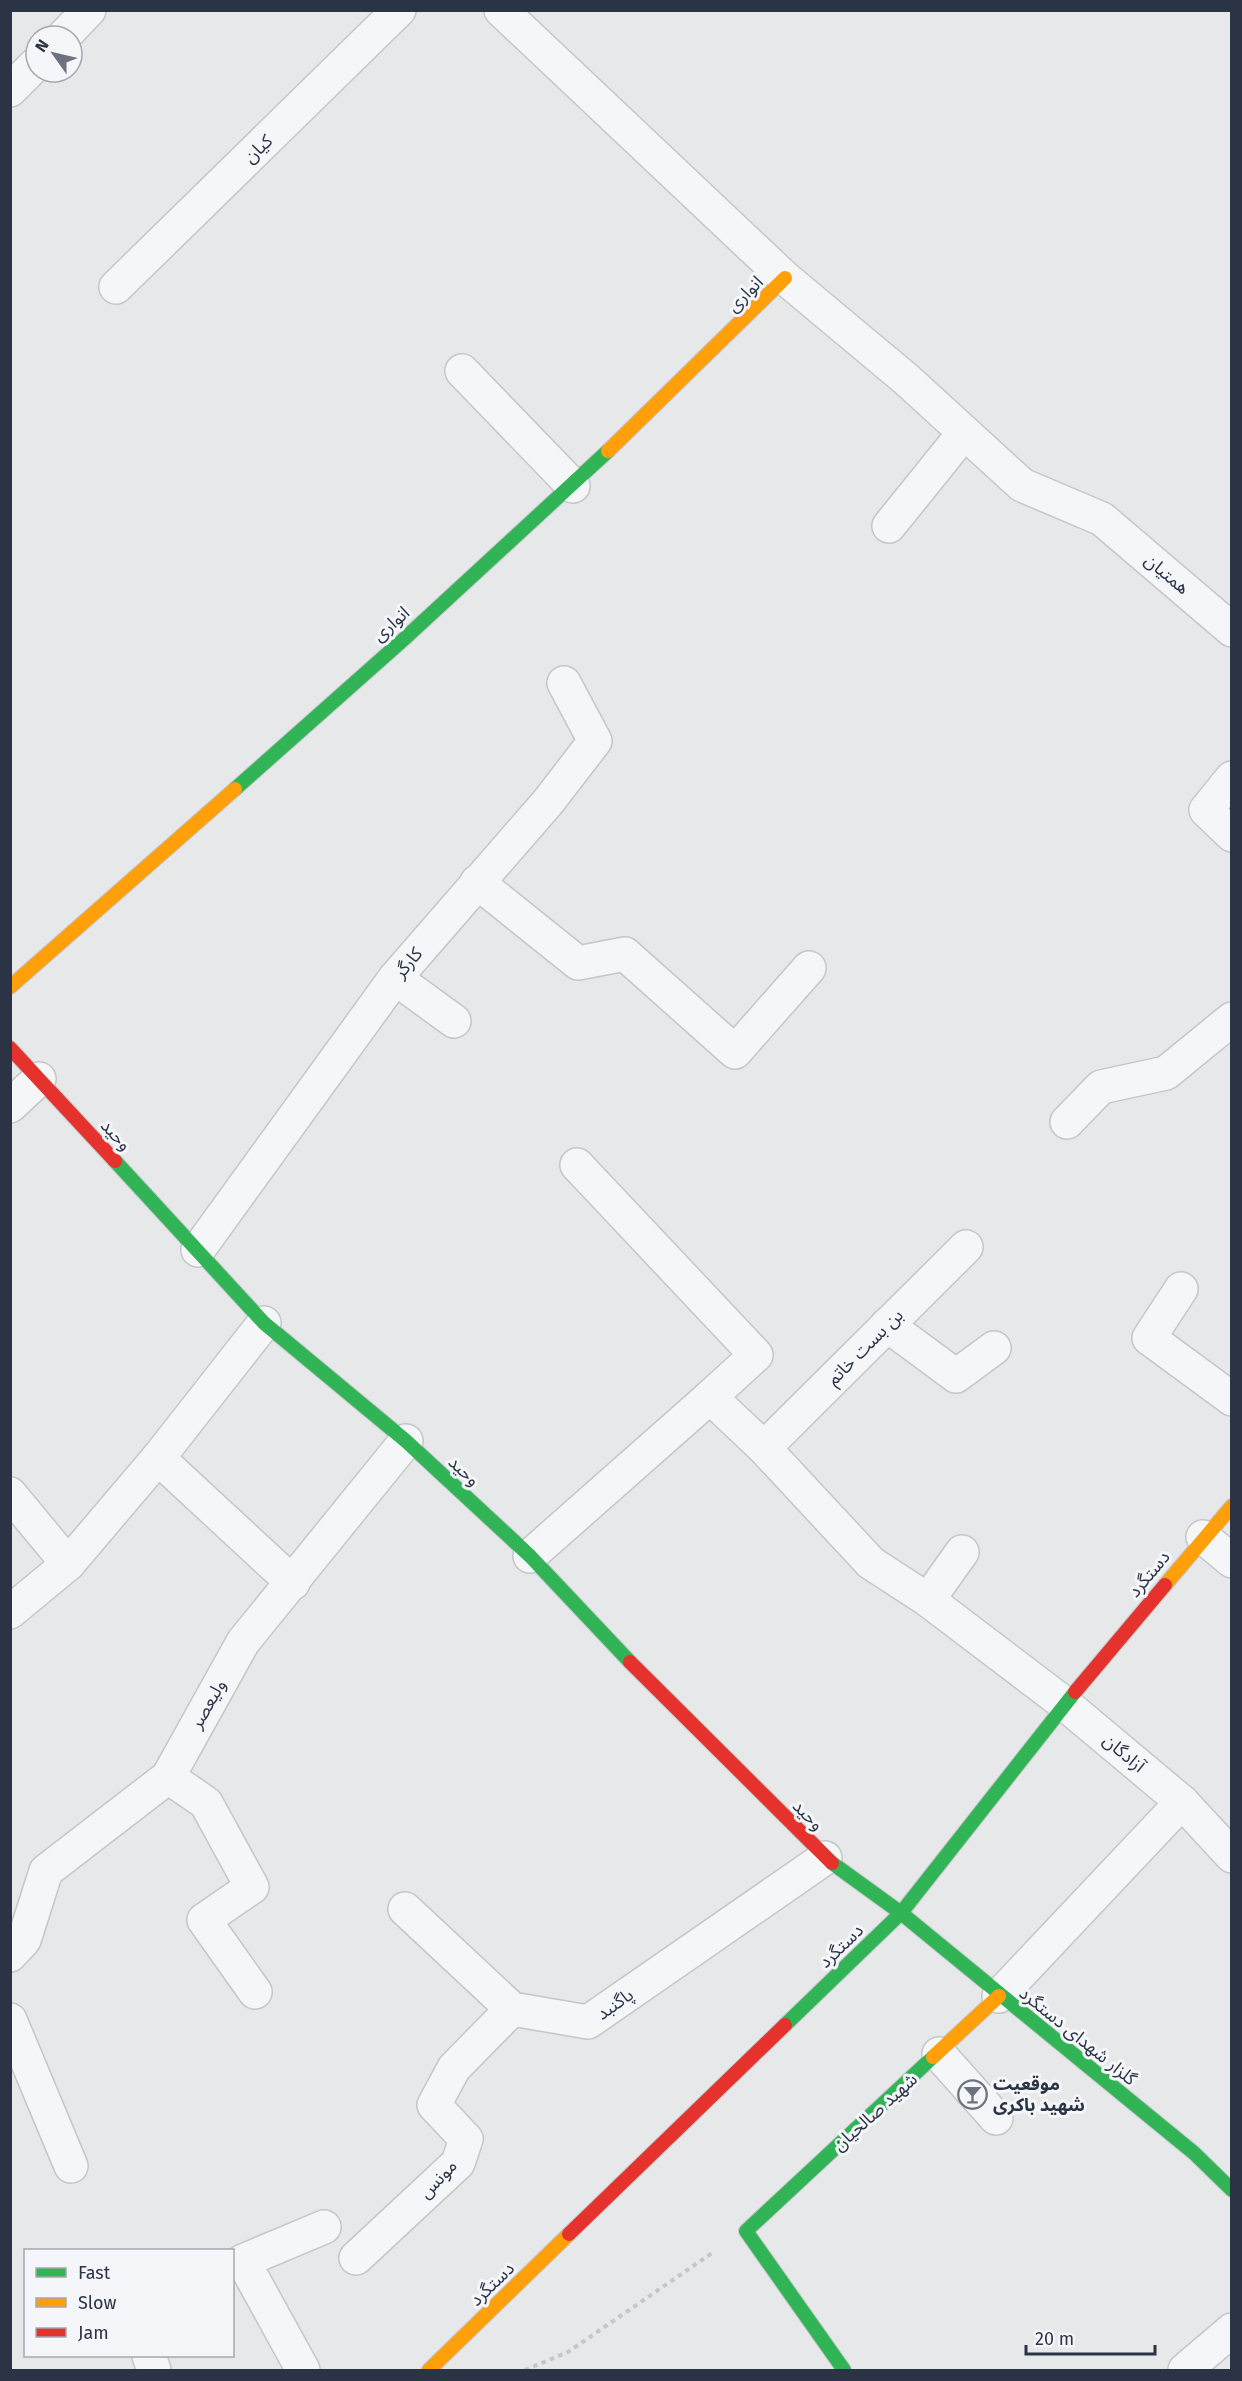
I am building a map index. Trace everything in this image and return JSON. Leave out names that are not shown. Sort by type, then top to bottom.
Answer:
[{"type":"street","points":[[76,24],[89,10]]},
{"type":"street","name":"کیان","points":[[116,287],[399,10]]},
{"type":"street","name":"همتیان","points":[[501,10],[785,278],[906,379],[1022,485],[1102,519],[1229,621]]},
{"type":"street","points":[[10,90],[24,76]]},
{"type":"street","name":"انواری","points":[[10,987],[573,486],[703,362],[785,278]]},
{"type":"street","points":[[462,371],[573,486]]},
{"type":"street","points":[[889,526],[964,433]]},
{"type":"street","name":"کارگر","points":[[198,1250],[395,978],[548,802],[595,741],[564,683]]},
{"type":"street","points":[[1232,778],[1206,810],[1232,835]]},
{"type":"street","points":[[477,882],[578,963],[625,954],[735,1052],[809,968]]},
{"type":"street","points":[[395,978],[454,1021]]},
{"type":"street","points":[[1067,1122],[1101,1087],[1166,1073],[1232,1019]]},
{"type":"street","name":"وحید","points":[[10,1048],[264,1323],[406,1441],[530,1556],[592,1624],[825,1858],[901,1913]]},
{"type":"street","points":[[10,1106],[39,1079]]},
{"type":"street","points":[[530,1556],[756,1355],[577,1165]]},
{"type":"street","name":"بن بست خاتم","points":[[765,1448],[966,1247]]},
{"type":"street","points":[[1181,1289],[1149,1338],[1232,1399]]},
{"type":"street","points":[[10,1612],[68,1564],[158,1458],[264,1323]]},
{"type":"street","points":[[887,1325],[956,1376],[994,1348]]},
{"type":"street","name":"آزادگان","points":[[710,1397],[765,1448],[871,1563],[928,1600],[1065,1704],[1182,1802],[1232,1856]]},
{"type":"street","name":"ولیعصر","points":[[10,1955],[24,1940],[46,1871],[168,1777],[243,1642],[406,1441]]},
{"type":"street","points":[[158,1458],[293,1583]]},
{"type":"street","points":[[10,1494],[68,1564]]},
{"type":"street","name":"دستگرد","points":[[429,2370],[901,1913],[1065,1704],[1203,1537],[1232,1506]]},
{"type":"street","points":[[1203,1537],[1232,1561]]},
{"type":"street","points":[[928,1600],[962,1552]]},
{"type":"street","points":[[168,1777],[206,1803],[252,1887],[204,1920],[255,1992]]},
{"type":"street","name":"شهید صالحیان","points":[[746,2231],[999,1996],[1182,1802]]},
{"type":"street","name":"پاگنبد","points":[[512,2009],[588,2022],[825,1858]]},
{"type":"street","points":[[405,1909],[512,2009]]},
{"type":"street","name":"گلزار شهدای دستگرد","points":[[901,1913],[999,1996],[1194,2153],[1232,2190]]},
{"type":"street","name":"مونس","points":[[356,2258],[458,2163],[466,2139],[434,2105],[454,2068],[512,2009]]},
{"type":"street","points":[[10,2020],[71,2166]]},
{"type":"street","points":[[939,2054],[996,2118]]},
{"type":"street","points":[[303,2370],[243,2261],[324,2227]]},
{"type":"street","points":[[746,2231],[844,2370]]},
{"type":"street","points":[[1185,2370],[1232,2330]]},
{"type":"path","points":[[525,2370],[568,2352],[746,2231]]},
{"type":"traffic: fast","points":[[235,789],[404,639],[608,451]]},
{"type":"traffic: fast","points":[[115,1161],[264,1323],[406,1441],[530,1556],[630,1662]]},
{"type":"traffic: fast","points":[[785,2025],[901,1913],[1075,1692]]},
{"type":"traffic: fast","points":[[832,1863],[901,1913],[1194,2153],[1232,2190]]},
{"type":"traffic: fast","points":[[844,2370],[746,2231],[933,2057]]},
{"type":"traffic: slow","points":[[608,451],[785,278]]},
{"type":"traffic: slow","points":[[10,987],[235,789]]},
{"type":"traffic: slow","points":[[1165,1585],[1232,1506]]},
{"type":"traffic: slow","points":[[933,2057],[999,1996]]},
{"type":"traffic: slow","points":[[429,2370],[569,2234]]},
{"type":"traffic: jam","points":[[10,1048],[115,1161]]},
{"type":"traffic: jam","points":[[1075,1692],[1165,1585]]},
{"type":"traffic: jam","points":[[630,1662],[832,1863]]},
{"type":"traffic: jam","points":[[569,2234],[785,2025]]},
{"type":"place","name":"موقعیت شهید باکری","points":[[972,2094]]}]
